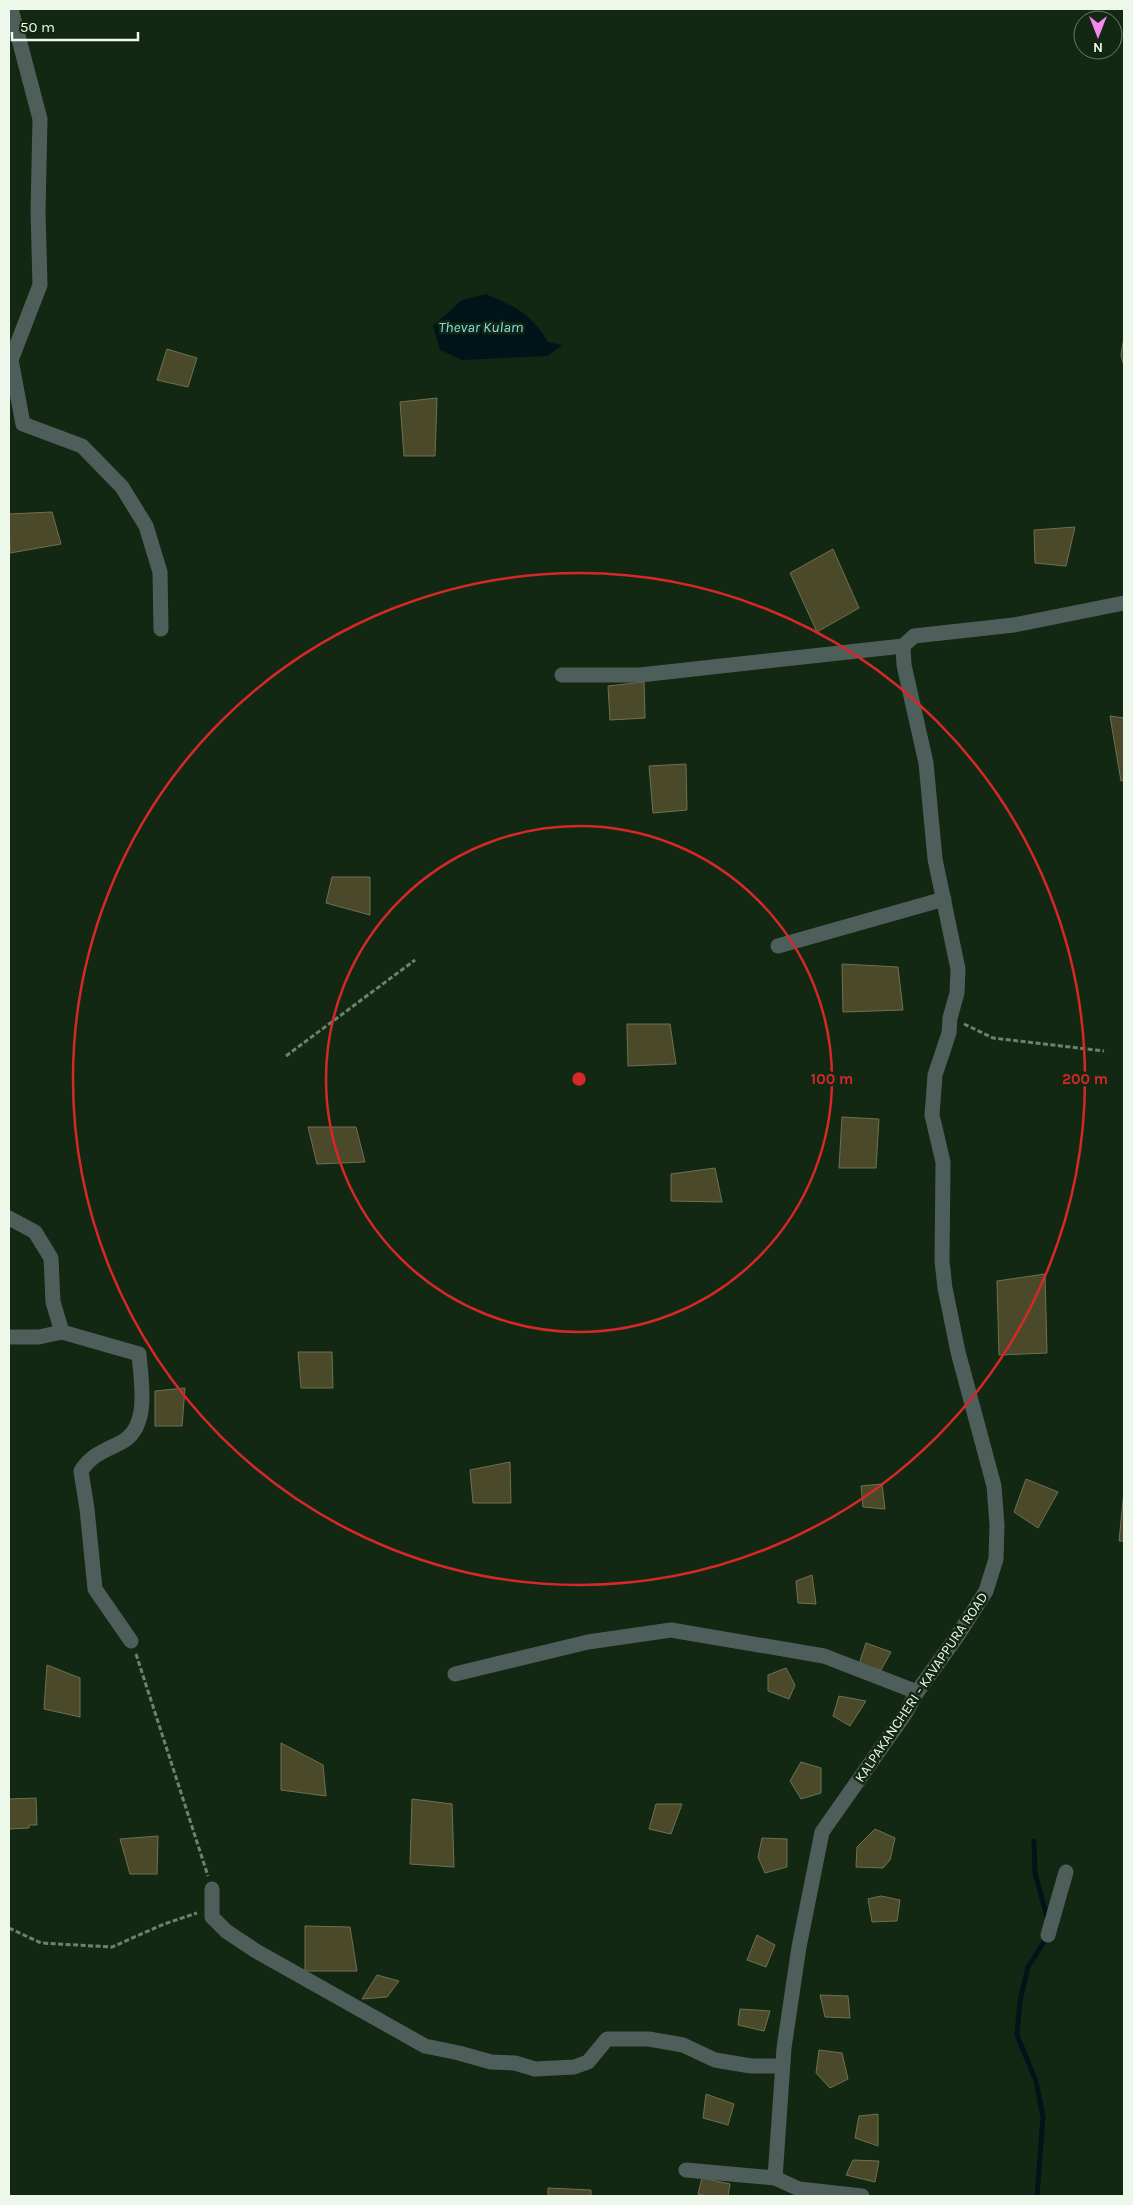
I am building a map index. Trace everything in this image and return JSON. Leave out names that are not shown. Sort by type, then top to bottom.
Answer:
[{"type":"street","points":[[11,9],[40,119],[38,211],[40,285],[11,360],[23,424],[82,446],[122,487],[146,526],[160,572],[161,629]]},
{"type":"street","points":[[562,675],[640,675],[903,646],[914,636],[1014,625],[1124,602]]},
{"type":"street","name":"KALPAKANCHERI - KAVAPPURA ROAD","points":[[775,2178],[782,2066],[800,1947],[822,1832],[905,1714],[917,1692],[948,1650],[986,1591],[996,1559],[997,1525],[994,1486],[958,1352],[945,1288],[942,1261],[943,1162],[932,1115],[935,1075],[948,1033],[957,994],[958,969],[935,859],[926,763],[904,665],[903,646]]},
{"type":"street","points":[[778,946],[944,899]]},
{"type":"street","points":[[9,1218],[35,1232],[51,1258],[53,1302],[62,1332]]},
{"type":"street","points":[[9,1337],[39,1337],[62,1332],[139,1354],[142,1399],[139,1426],[123,1442],[103,1450],[88,1460],[80,1471],[88,1509],[95,1589],[132,1641]]},
{"type":"street","points":[[455,1674],[588,1642],[672,1630],[824,1656],[917,1692]]},
{"type":"street","points":[[1048,1935],[1066,1872]]},
{"type":"street","points":[[212,1889],[212,1917],[226,1931],[314,1985],[425,2046],[491,2062],[535,2068],[574,2067],[588,2062],[607,2039],[649,2039],[683,2045],[715,2060],[751,2066],[782,2066]]},
{"type":"street","points":[[686,2170],[775,2178],[799,2189],[862,2196]]},
{"type":"path","points":[[286,1056],[415,960]]},
{"type":"path","points":[[950,1018],[993,1038],[1104,1051]]},
{"type":"path","points":[[132,1641],[212,1889]]},
{"type":"path","points":[[9,1928],[41,1943],[112,1947],[164,1924],[212,1908]]},
{"type":"water","name":"Thevar Kulam","points":[[486,294],[522,312],[535,324],[548,342],[562,345],[548,356],[462,360],[440,350],[433,326],[462,300]]},
{"type":"building","points":[[1124,337],[1124,366],[1121,355]]},
{"type":"building","points":[[167,349],[197,358],[188,387],[157,380]]},
{"type":"building","points":[[437,398],[435,456],[404,456],[400,402]]},
{"type":"building","points":[[52,512],[61,544],[10,553],[9,514]]},
{"type":"building","points":[[1075,527],[1066,566],[1035,563],[1034,530]]},
{"type":"building","points":[[833,549],[859,608],[817,632],[790,573]]},
{"type":"building","points":[[644,682],[645,718],[610,720],[608,686]]},
{"type":"building","points":[[1110,716],[1124,718],[1124,780],[1121,781]]},
{"type":"building","points":[[686,764],[687,810],[653,813],[649,766]]},
{"type":"building","points":[[332,877],[370,877],[370,915],[326,903]]},
{"type":"building","points":[[842,964],[898,967],[903,1010],[843,1012]]},
{"type":"building","points":[[627,1024],[670,1024],[676,1064],[628,1066]]},
{"type":"building","points":[[842,1117],[879,1119],[876,1168],[839,1168]]},
{"type":"building","points":[[308,1127],[356,1127],[365,1162],[317,1164]]},
{"type":"building","points":[[715,1168],[722,1202],[671,1201],[671,1174]]},
{"type":"building","points":[[1045,1274],[1047,1353],[999,1355],[997,1281]]},
{"type":"building","points":[[298,1352],[332,1352],[333,1388],[301,1388]]},
{"type":"building","points":[[185,1388],[182,1426],[155,1426],[155,1391]]},
{"type":"building","points":[[510,1462],[511,1503],[473,1503],[470,1470]]},
{"type":"building","points":[[1026,1479],[1058,1492],[1038,1528],[1014,1512]]},
{"type":"building","points":[[882,1484],[885,1509],[863,1507],[861,1486]]},
{"type":"building","points":[[1124,1491],[1124,1541],[1119,1541]]},
{"type":"building","points":[[812,1575],[816,1604],[798,1603],[796,1581]]},
{"type":"building","points":[[866,1643],[891,1652],[881,1670],[859,1664]]},
{"type":"building","points":[[47,1665],[80,1678],[80,1717],[44,1709]]},
{"type":"building","points":[[786,1668],[795,1685],[789,1699],[768,1691],[768,1675]]},
{"type":"building","points":[[839,1696],[866,1701],[850,1726],[833,1716]]},
{"type":"building","points":[[281,1743],[323,1765],[326,1796],[281,1790]]},
{"type":"building","points":[[801,1762],[821,1768],[821,1793],[801,1799],[790,1781]]},
{"type":"building","points":[[36,1798],[37,1825],[29,1825],[29,1828],[9,1829],[9,1799]]},
{"type":"building","points":[[412,1799],[452,1804],[454,1867],[410,1864]]},
{"type":"building","points":[[656,1804],[682,1804],[671,1834],[649,1829]]},
{"type":"building","points":[[875,1829],[895,1838],[890,1860],[883,1868],[856,1867],[857,1847]]},
{"type":"building","points":[[158,1836],[157,1874],[130,1874],[120,1839]]},
{"type":"building","points":[[762,1838],[787,1839],[787,1867],[765,1873],[758,1857]]},
{"type":"building","points":[[881,1896],[900,1900],[897,1921],[872,1922],[868,1899]]},
{"type":"building","points":[[305,1926],[350,1927],[357,1971],[305,1971]]},
{"type":"building","points":[[757,1935],[775,1945],[766,1967],[747,1960]]},
{"type":"building","points":[[377,1975],[399,1981],[387,1997],[362,1999]]},
{"type":"building","points":[[820,1995],[848,1996],[850,2018],[825,2017]]},
{"type":"building","points":[[740,2009],[770,2011],[764,2031],[738,2025]]},
{"type":"building","points":[[819,2050],[842,2053],[848,2079],[830,2088],[816,2073]]},
{"type":"building","points":[[706,2094],[734,2104],[728,2125],[703,2118]]},
{"type":"building","points":[[878,2114],[878,2146],[855,2138],[859,2116]]},
{"type":"building","points":[[853,2160],[879,2161],[875,2182],[846,2175]]},
{"type":"building","points":[[702,2178],[730,2184],[728,2196],[698,2194]]},
{"type":"building","points":[[548,2188],[591,2190],[591,2196],[548,2196]]},
{"type":"waterway","points":[[1034,1841],[1035,1873],[1047,1917]]},
{"type":"waterway","points":[[1037,2196],[1043,2117],[1036,2081],[1017,2035],[1020,2001],[1028,1967],[1047,1937]]}]
